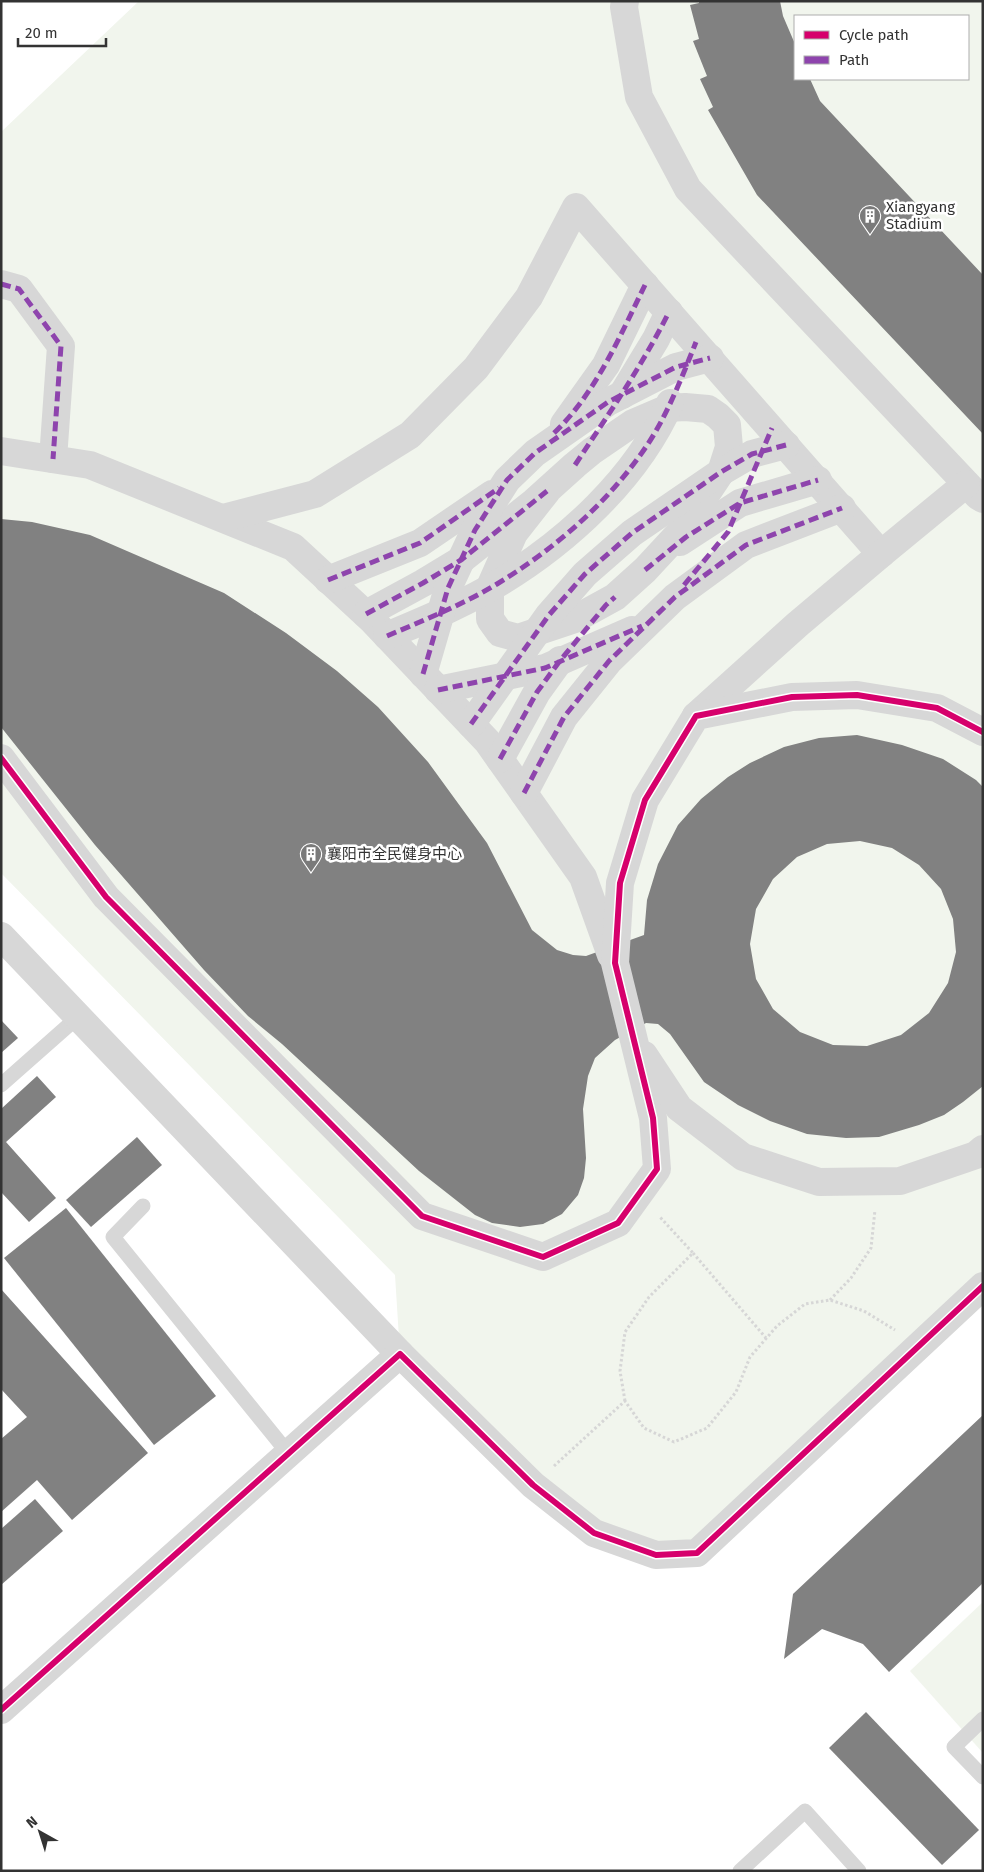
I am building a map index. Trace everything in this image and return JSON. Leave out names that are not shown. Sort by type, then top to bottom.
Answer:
[{"type":"street","points":[[615,963],[620,883],[645,800],[696,716],[798,624],[881,554],[974,492],[688,189],[639,97],[624,7],[625,1]]},
{"type":"street","points":[[223,518],[315,494],[410,435],[476,368],[529,297],[576,207],[669,312],[698,355],[774,441],[818,480],[881,554]]},
{"type":"street","points":[[1,284],[19,289],[61,346],[53,459]]},
{"type":"street","points":[[328,580],[420,543],[497,490],[565,423],[606,365],[645,285]]},
{"type":"street","points":[[575,465],[623,394],[656,339],[669,312]]},
{"type":"street","points":[[535,453],[608,402],[698,355]]},
{"type":"street","points":[[387,636],[441,613],[490,587],[550,548],[596,508],[639,458],[698,355]]},
{"type":"street","points":[[366,614],[461,560],[547,491],[592,450],[633,423],[668,408],[685,406],[708,409],[727,425],[729,447],[721,472],[684,529],[645,570]]},
{"type":"street","points":[[471,724],[549,615],[585,574],[625,539],[721,472],[774,441]]},
{"type":"street","points":[[524,793],[564,717],[610,661],[675,597],[728,532],[740,503],[774,441]]},
{"type":"street","points":[[1,451],[90,465],[293,547],[366,614],[487,741],[583,877],[615,963],[635,1041],[653,1118],[657,1168],[618,1223],[543,1257],[422,1216],[106,896],[1,758]]},
{"type":"street","points":[[431,682],[441,613],[448,588],[475,530],[507,480]]},
{"type":"street","points":[[500,759],[537,692],[558,662],[606,605],[645,570],[686,537],[740,503],[818,480]]},
{"type":"street","points":[[547,491],[514,533],[490,587],[490,619],[500,633],[518,638],[575,619],[615,597]]},
{"type":"street","points":[[675,597],[746,545],[842,508]]},
{"type":"street","points":[[431,682],[504,677],[545,668],[648,623]]},
{"type":"street","points":[[696,716],[792,697],[857,696],[937,708],[983,732]]},
{"type":"street","points":[[1,936],[400,1354],[534,1485],[594,1534],[656,1556],[698,1553],[983,1286]]},
{"type":"street","points":[[635,1041],[679,1108],[743,1157],[819,1182],[900,1181],[976,1155],[983,1149]]},
{"type":"street","points":[[1,1710],[400,1354]]},
{"type":"lane","points":[[1,1085],[78,1017]]},
{"type":"lane","points":[[143,1206],[113,1237],[288,1453]]},
{"type":"lane","points":[[983,1719],[954,1747],[983,1777]]},
{"type":"lane","points":[[740,1871],[806,1811],[859,1871]]},
{"type":"path","points":[[830,1300],[851,1278],[871,1248],[879,1181]]},
{"type":"path","points":[[638,1194],[693,1253],[767,1338]]},
{"type":"path","points":[[693,1253],[649,1297],[625,1332],[620,1371],[625,1401],[644,1428],[674,1442],[707,1428],[736,1392],[750,1357],[777,1326],[805,1304],[830,1300],[864,1310],[918,1346]]},
{"type":"path","points":[[534,1485],[625,1401]]},
{"type":"shaded area","points":[[139,1],[983,1],[983,1276],[697,1553],[594,1533],[400,1354],[395,1275],[1,873],[1,132]]},
{"type":"shaded area","points":[[983,1602],[983,1753],[910,1671]]},
{"type":"building","name":"Xiangyang Stadium","points":[[699,1],[780,1],[783,16],[794,42],[794,80],[810,80],[820,101],[983,275],[983,434],[757,195],[708,110],[713,107],[700,79],[707,76],[693,41],[699,39],[690,5],[699,3]]},
{"type":"building","name":"襄阳市全民健身中心","points":[[1,519],[32,522],[90,535],[224,593],[286,633],[337,671],[378,707],[428,762],[487,843],[532,930],[557,950],[573,955],[586,956],[644,935],[647,900],[658,864],[678,825],[701,799],[728,777],[750,763],[784,747],[819,738],[857,735],[902,745],[943,759],[976,780],[983,787],[983,1086],[944,1115],[879,1137],[846,1138],[807,1134],[770,1121],[738,1105],[704,1082],[670,1034],[658,1024],[646,1023],[615,1040],[595,1058],[588,1076],[583,1109],[586,1158],[584,1178],[578,1195],[562,1214],[543,1224],[520,1227],[492,1223],[475,1215],[419,1171],[282,1044],[248,1016],[204,970],[95,845],[1,727]],"holes":[[[860,841],[892,848],[919,865],[941,889],[953,919],[956,952],[948,983],[929,1013],[901,1035],[867,1046],[833,1045],[800,1032],[773,1009],[756,979],[750,944],[756,909],[773,879],[797,857],[827,844]]]},
{"type":"building","points":[[1,1020],[18,1038],[1,1053]]},
{"type":"building","points":[[37,1076],[56,1097],[6,1142],[56,1198],[29,1222],[1,1192],[1,1109]]},
{"type":"building","points":[[137,1137],[162,1165],[91,1227],[66,1200]]},
{"type":"building","points":[[66,1208],[216,1396],[154,1445],[4,1258]]},
{"type":"building","points":[[1,1289],[148,1453],[72,1520],[37,1480],[1,1512],[1,1439],[27,1417],[1,1389]]},
{"type":"building","points":[[983,1415],[983,1583],[889,1672],[863,1644],[822,1629],[784,1659],[793,1594]]},
{"type":"building","points":[[35,1499],[63,1531],[1,1585],[1,1529]]},
{"type":"building","points":[[866,1712],[979,1830],[942,1865],[829,1748]]},
{"type":"marked path","points":[[1,284],[19,289],[61,346],[53,459]]},
{"type":"marked path","points":[[554,433],[569,417],[595,382],[645,285]]},
{"type":"marked path","points":[[575,465],[636,371],[669,312]]},
{"type":"marked path","points":[[387,636],[484,592],[537,558],[591,512],[624,477],[656,431],[671,402],[696,342]]},
{"type":"marked path","points":[[423,674],[448,588],[475,530],[507,480],[535,453],[608,402],[676,367],[710,358]]},
{"type":"marked path","points":[[684,585],[728,532],[772,428]]},
{"type":"marked path","points":[[471,724],[549,615],[585,574],[632,533],[721,472],[752,454],[786,445]]},
{"type":"marked path","points":[[645,570],[686,537],[740,503],[818,480]]},
{"type":"marked path","points":[[328,580],[420,543],[499,488]]},
{"type":"marked path","points":[[366,614],[461,560],[547,491]]},
{"type":"marked path","points":[[524,793],[564,717],[609,661],[675,597],[746,545],[842,508]]},
{"type":"marked path","points":[[500,759],[537,692],[559,662],[606,605],[615,597]]},
{"type":"marked path","points":[[438,690],[545,668],[642,626]]},
{"type":"cycle path","points":[[1,758],[106,897],[422,1216],[543,1257],[618,1223],[657,1169],[653,1118],[615,963],[620,883],[645,800],[696,716],[792,697],[857,695],[937,708],[983,732]]},
{"type":"cycle path","points":[[1,1710],[400,1354],[533,1485],[594,1533],[656,1555],[697,1553],[983,1286]]},
{"type":"place","name":"Xiangyang Stadium","points":[[870,235]]},
{"type":"place","name":"襄阳市全民健身中心","points":[[311,873]]}]
